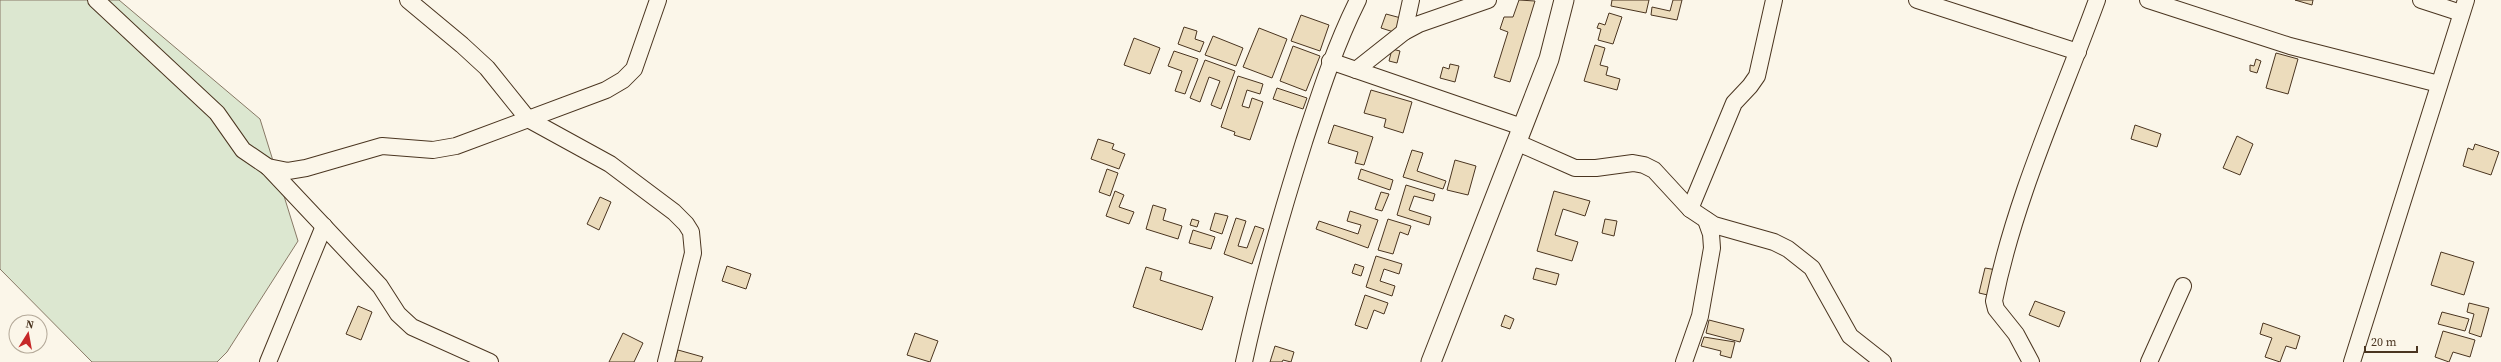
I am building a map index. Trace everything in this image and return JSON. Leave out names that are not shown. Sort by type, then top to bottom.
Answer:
[{"type":"street","points":[[96,0],[107,8],[217,113],[243,150],[268,168],[324,226],[380,286],[398,314],[412,327],[490,362]]},
{"type":"street","points":[[408,0],[462,44],[487,68],[528,119],[622,172],[686,224],[693,241],[693,253],[666,362]]},
{"type":"street","points":[[268,168],[288,171],[306,168],[382,146],[424,150],[450,147],[606,90],[629,75],[638,60],[658,0]]},
{"type":"street","points":[[1244,362],[1258,295],[1293,175],[1330,61],[1358,0]]},
{"type":"street","points":[[1404,32],[1411,0]]},
{"type":"street","points":[[1356,70],[1404,32],[1445,7],[1488,0]]},
{"type":"street","points":[[1430,362],[1549,59],[1564,0]]},
{"type":"street","points":[[1690,209],[1734,103],[1750,86],[1756,76],[1774,0]]},
{"type":"street","points":[[1917,0],[2078,52]]},
{"type":"street","points":[[2031,362],[2016,334],[2000,316],[1994,301],[2005,254],[2019,206],[2097,0]]},
{"type":"street","points":[[2148,0],[2290,46],[2439,84]]},
{"type":"street","points":[[2352,362],[2464,7],[2421,0]]},
{"type":"street","points":[[1330,61],[1519,134],[1575,168],[1596,168],[1633,163],[1644,165],[1654,170],[1690,209],[1706,220],[1728,230],[1774,242],[1802,258],[1812,268],[1850,336],[1883,362]]},
{"type":"street","points":[[1684,362],[1700,316],[1712,248],[1711,234],[1706,220]]},
{"type":"street","points":[[268,362],[324,226]]},
{"type":"street","points":[[2149,362],[2182,286]]},
{"type":"green space","points":[[0,0],[119,0],[260,119],[298,241],[227,352],[217,362],[92,362],[48,318],[48,314],[45,314],[0,269]]},
{"type":"building","points":[[1519,0],[1535,1],[1510,82],[1494,77],[1508,32],[1500,29],[1504,17],[1513,17]]},
{"type":"building","points":[[1612,0],[1649,0],[1646,13],[1611,6]]},
{"type":"building","points":[[1673,0],[1682,0],[1677,20],[1651,15],[1652,7],[1670,11]]},
{"type":"building","points":[[2295,0],[2313,0],[2312,5]]},
{"type":"building","points":[[1609,13],[1622,17],[1613,44],[1598,40],[1601,29],[1597,28],[1599,23],[1605,25]]},
{"type":"building","points":[[1386,14],[1401,18],[1397,33],[1381,28]]},
{"type":"building","points":[[1301,15],[1329,25],[1320,51],[1291,41]]},
{"type":"building","points":[[1184,27],[1197,31],[1195,39],[1204,42],[1200,52],[1178,44]]},
{"type":"building","points":[[1259,28],[1287,39],[1272,78],[1243,67]]},
{"type":"building","points":[[1213,36],[1243,48],[1236,66],[1205,55]]},
{"type":"building","points":[[1134,38],[1160,48],[1150,74],[1124,65]]},
{"type":"building","points":[[1595,45],[1605,48],[1600,65],[1608,67],[1606,75],[1620,79],[1617,90],[1584,81]]},
{"type":"building","points":[[1293,46],[1320,56],[1306,91],[1280,81]]},
{"type":"building","points":[[1392,49],[1400,51],[1397,63],[1389,61]]},
{"type":"building","points":[[1174,51],[1198,59],[1185,94],[1175,91],[1182,71],[1168,66]]},
{"type":"building","points":[[2276,53],[2298,59],[2288,94],[2266,88]]},
{"type":"building","points":[[2256,59],[2261,61],[2257,73],[2250,71],[2250,65],[2254,66]]},
{"type":"building","points":[[1205,60],[1235,71],[1221,109],[1211,105],[1220,81],[1209,77],[1200,102],[1190,98]]},
{"type":"building","points":[[1450,64],[1459,66],[1455,82],[1440,78],[1443,67],[1449,69]]},
{"type":"building","points":[[1238,76],[1263,84],[1260,94],[1247,90],[1242,106],[1249,108],[1252,98],[1263,102],[1250,140],[1234,135],[1235,132],[1221,127]]},
{"type":"building","points":[[1277,88],[1307,98],[1303,109],[1273,99]]},
{"type":"building","points":[[1371,90],[1412,102],[1403,133],[1384,127],[1386,119],[1364,113]]},
{"type":"building","points":[[1334,125],[1373,137],[1364,165],[1355,163],[1358,152],[1328,143]]},
{"type":"building","points":[[2135,125],[2161,134],[2157,147],[2131,139]]},
{"type":"building","points":[[2237,136],[2253,144],[2240,175],[2223,168]]},
{"type":"building","points":[[1098,139],[1114,144],[1112,149],[1125,154],[1119,169],[1091,159]]},
{"type":"building","points":[[2475,144],[2499,152],[2491,175],[2463,166],[2468,148],[2473,150]]},
{"type":"building","points":[[1412,150],[1423,153],[1417,171],[1446,181],[1443,189],[1403,177]]},
{"type":"building","points":[[1455,160],[1476,166],[1468,195],[1447,190]]},
{"type":"building","points":[[1107,169],[1118,173],[1110,196],[1099,192]]},
{"type":"building","points":[[1361,169],[1393,180],[1390,190],[1358,179]]},
{"type":"building","points":[[1406,185],[1435,194],[1433,201],[1414,196],[1409,210],[1431,217],[1429,225],[1397,215]]},
{"type":"building","points":[[1115,191],[1124,195],[1119,207],[1134,212],[1129,224],[1106,216]]},
{"type":"building","points":[[1554,191],[1590,201],[1585,216],[1563,209],[1555,235],[1578,242],[1572,261],[1537,251]]},
{"type":"building","points":[[1381,192],[1389,194],[1382,211],[1375,209]]},
{"type":"building","points":[[600,197],[611,202],[599,230],[587,224]]},
{"type":"building","points":[[1153,205],[1166,209],[1163,220],[1182,226],[1178,239],[1146,229]]},
{"type":"building","points":[[1350,211],[1378,220],[1368,248],[1316,229],[1319,221],[1358,234],[1361,225],[1347,221]]},
{"type":"building","points":[[1215,213],[1228,216],[1222,234],[1210,230]]},
{"type":"building","points":[[1236,218],[1246,221],[1238,246],[1247,248],[1255,226],[1264,229],[1252,264],[1224,254]]},
{"type":"building","points":[[1192,219],[1199,221],[1197,227],[1190,225]]},
{"type":"building","points":[[1388,219],[1411,226],[1408,235],[1400,232],[1393,254],[1378,250]]},
{"type":"building","points":[[1605,219],[1617,221],[1614,236],[1602,233]]},
{"type":"building","points":[[1193,230],[1215,237],[1211,249],[1189,243]]},
{"type":"building","points":[[2441,252],[2474,262],[2464,295],[2431,285]]},
{"type":"building","points":[[1376,256],[1402,264],[1399,274],[1384,269],[1380,281],[1395,286],[1392,296],[1366,287]]},
{"type":"building","points":[[1355,264],[1364,267],[1361,276],[1352,273]]},
{"type":"building","points":[[727,266],[751,274],[746,289],[722,281]]},
{"type":"building","points":[[1146,267],[1162,272],[1160,280],[1213,297],[1202,330],[1133,307]]},
{"type":"building","points":[[1536,268],[1559,274],[1556,285],[1533,279]]},
{"type":"building","points":[[1985,268],[1997,270],[1992,296],[1979,293]]},
{"type":"building","points":[[1365,295],[1388,303],[1384,314],[1374,310],[1367,329],[1355,325]]},
{"type":"building","points":[[2035,301],[2065,312],[2059,327],[2029,315]]},
{"type":"building","points":[[2469,303],[2489,308],[2481,337],[2469,333],[2474,314],[2467,312]]},
{"type":"building","points":[[358,306],[372,312],[361,340],[346,334]]},
{"type":"building","points":[[2442,312],[2469,319],[2465,331],[2438,324]]},
{"type":"building","points":[[1505,315],[1514,319],[1510,329],[1501,326]]},
{"type":"building","points":[[1709,320],[1744,329],[1740,342],[1706,333]]},
{"type":"building","points":[[2263,323],[2300,336],[2296,349],[2286,346],[2280,362],[2265,357],[2272,338],[2260,334]]},
{"type":"building","points":[[2443,331],[2475,340],[2470,357],[2453,352],[2449,362],[2435,357]]},
{"type":"building","points":[[623,333],[643,343],[634,362],[609,362]]},
{"type":"building","points":[[915,333],[938,341],[930,362],[907,355]]},
{"type":"building","points":[[1704,337],[1735,342],[1731,358],[1720,355],[1721,351],[1701,346]]},
{"type":"building","points":[[1275,346],[1294,352],[1291,362],[1283,360],[1282,362],[1270,362]]},
{"type":"building","points":[[678,350],[703,357],[701,362],[674,362]]}]
